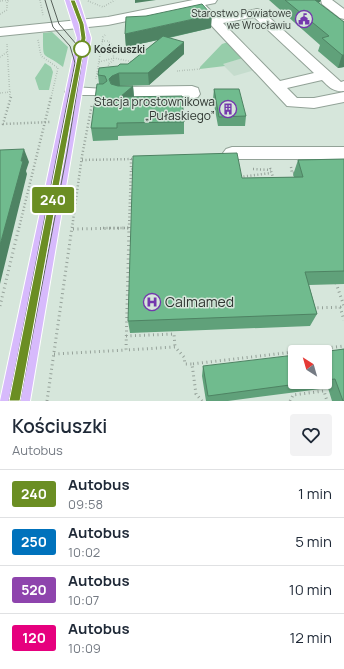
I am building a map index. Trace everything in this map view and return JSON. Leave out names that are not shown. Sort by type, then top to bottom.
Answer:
[{"type":"main road","points":[[14,401],[84,38],[78,0]]},
{"type":"street","points":[[4,36],[108,21],[204,1],[214,21],[293,104],[314,103],[344,97]]},
{"type":"street","points":[[326,1],[344,15]]},
{"type":"street","points":[[214,21],[258,13],[338,87],[344,86]]},
{"type":"street","points":[[276,86],[325,75]]},
{"type":"street","points":[[120,92],[192,91],[192,94]]},
{"type":"street","points":[[73,92],[99,92]]},
{"type":"street","points":[[232,153],[344,153]]},
{"type":"path","points":[[0,2],[9,0]]},
{"type":"path","points":[[0,14],[6,10],[7,2],[9,0]]},
{"type":"path","points":[[40,0],[45,21]]},
{"type":"path","points":[[78,0],[89,1],[103,7],[116,0]]},
{"type":"path","points":[[0,306],[58,68],[38,54],[38,35]]},
{"type":"path","points":[[4,36],[12,96],[2,124],[68,122]]},
{"type":"path","points":[[102,41],[108,41],[112,45],[114,60],[108,64],[115,70]]},
{"type":"path","points":[[0,58],[7,52]]},
{"type":"path","points":[[99,62],[114,58],[137,64]]},
{"type":"path","points":[[177,71],[200,69]]},
{"type":"path","points":[[97,75],[102,75]]},
{"type":"path","points":[[0,93],[11,92]]},
{"type":"path","points":[[126,350],[131,159]]},
{"type":"path","points":[[82,160],[139,159]]},
{"type":"path","points":[[248,166],[275,165]]},
{"type":"path","points":[[286,165],[298,165]]},
{"type":"path","points":[[290,165],[292,172],[300,172]]},
{"type":"path","points":[[131,169],[139,168]]},
{"type":"path","points":[[267,181],[274,183],[270,169]]},
{"type":"path","points":[[253,180],[239,178],[271,173]]},
{"type":"path","points":[[47,401],[74,219]]},
{"type":"path","points":[[73,229],[136,228]]},
{"type":"path","points":[[333,279],[337,284],[343,306],[344,320]]},
{"type":"path","points":[[307,308],[343,306]]},
{"type":"path","points":[[126,336],[174,334],[175,347],[184,357],[185,364],[339,349],[344,346]]},
{"type":"path","points":[[54,354],[175,347]]},
{"type":"path","points":[[216,361],[217,366]]},
{"type":"path","points":[[192,364],[196,394],[202,401]]},
{"type":"path","points":[[290,401],[293,395],[324,391],[327,401]]},
{"type":"shaded area","points":[[243,58],[255,70],[234,76],[222,64]]},
{"type":"green space","points":[[52,32],[68,47],[63,67],[44,53],[43,33]]},
{"type":"green space","points":[[228,42],[243,58],[223,64],[225,66],[200,69],[200,67],[222,44]]},
{"type":"green space","points":[[45,63],[51,67],[53,72],[49,90],[39,90],[35,78]]},
{"type":"building","points":[[285,0],[315,0],[344,22],[344,55],[342,55],[322,38],[329,36]]},
{"type":"building","points":[[202,4],[212,15],[125,34],[126,17],[146,16]]},
{"type":"building","points":[[163,36],[184,42],[148,73],[119,73],[109,79],[111,84],[118,86],[133,86],[120,97],[182,96],[184,122],[117,123],[117,128],[91,128],[97,84],[103,84],[107,81],[105,76],[98,75],[99,68],[128,64]]},
{"type":"building","points":[[214,89],[239,89],[246,116],[219,117]]},
{"type":"building","points":[[24,149],[21,161],[23,161],[0,245],[0,150]]},
{"type":"building","points":[[237,153],[242,178],[303,177],[298,160],[344,159],[344,271],[305,272],[317,314],[128,321],[133,156]]},
{"type":"building","points":[[344,349],[344,401],[335,379],[332,379],[332,351]]},
{"type":"building","points":[[288,356],[288,385],[208,396],[203,366]]},
{"type":"tram line","points":[[9,401],[75,63],[70,46],[53,27],[45,0]]},
{"type":"tram line","points":[[20,401],[67,153],[82,60],[77,45],[59,24],[51,0]]},
{"type":"bus line","name":"240","points":[[14,401],[22,369],[47,229],[84,38],[81,24],[72,0]]},
{"type":"place","name":"Starostwo Powiatowe we Wrocławiu","points":[[304,19]]},
{"type":"place","name":"Kościuszki","points":[[82,49]]},
{"type":"place","name":"Stacja prostownikowa „Pułaskiego”","points":[[228,109]]},
{"type":"place","name":"Calmamed","points":[[152,302]]}]
